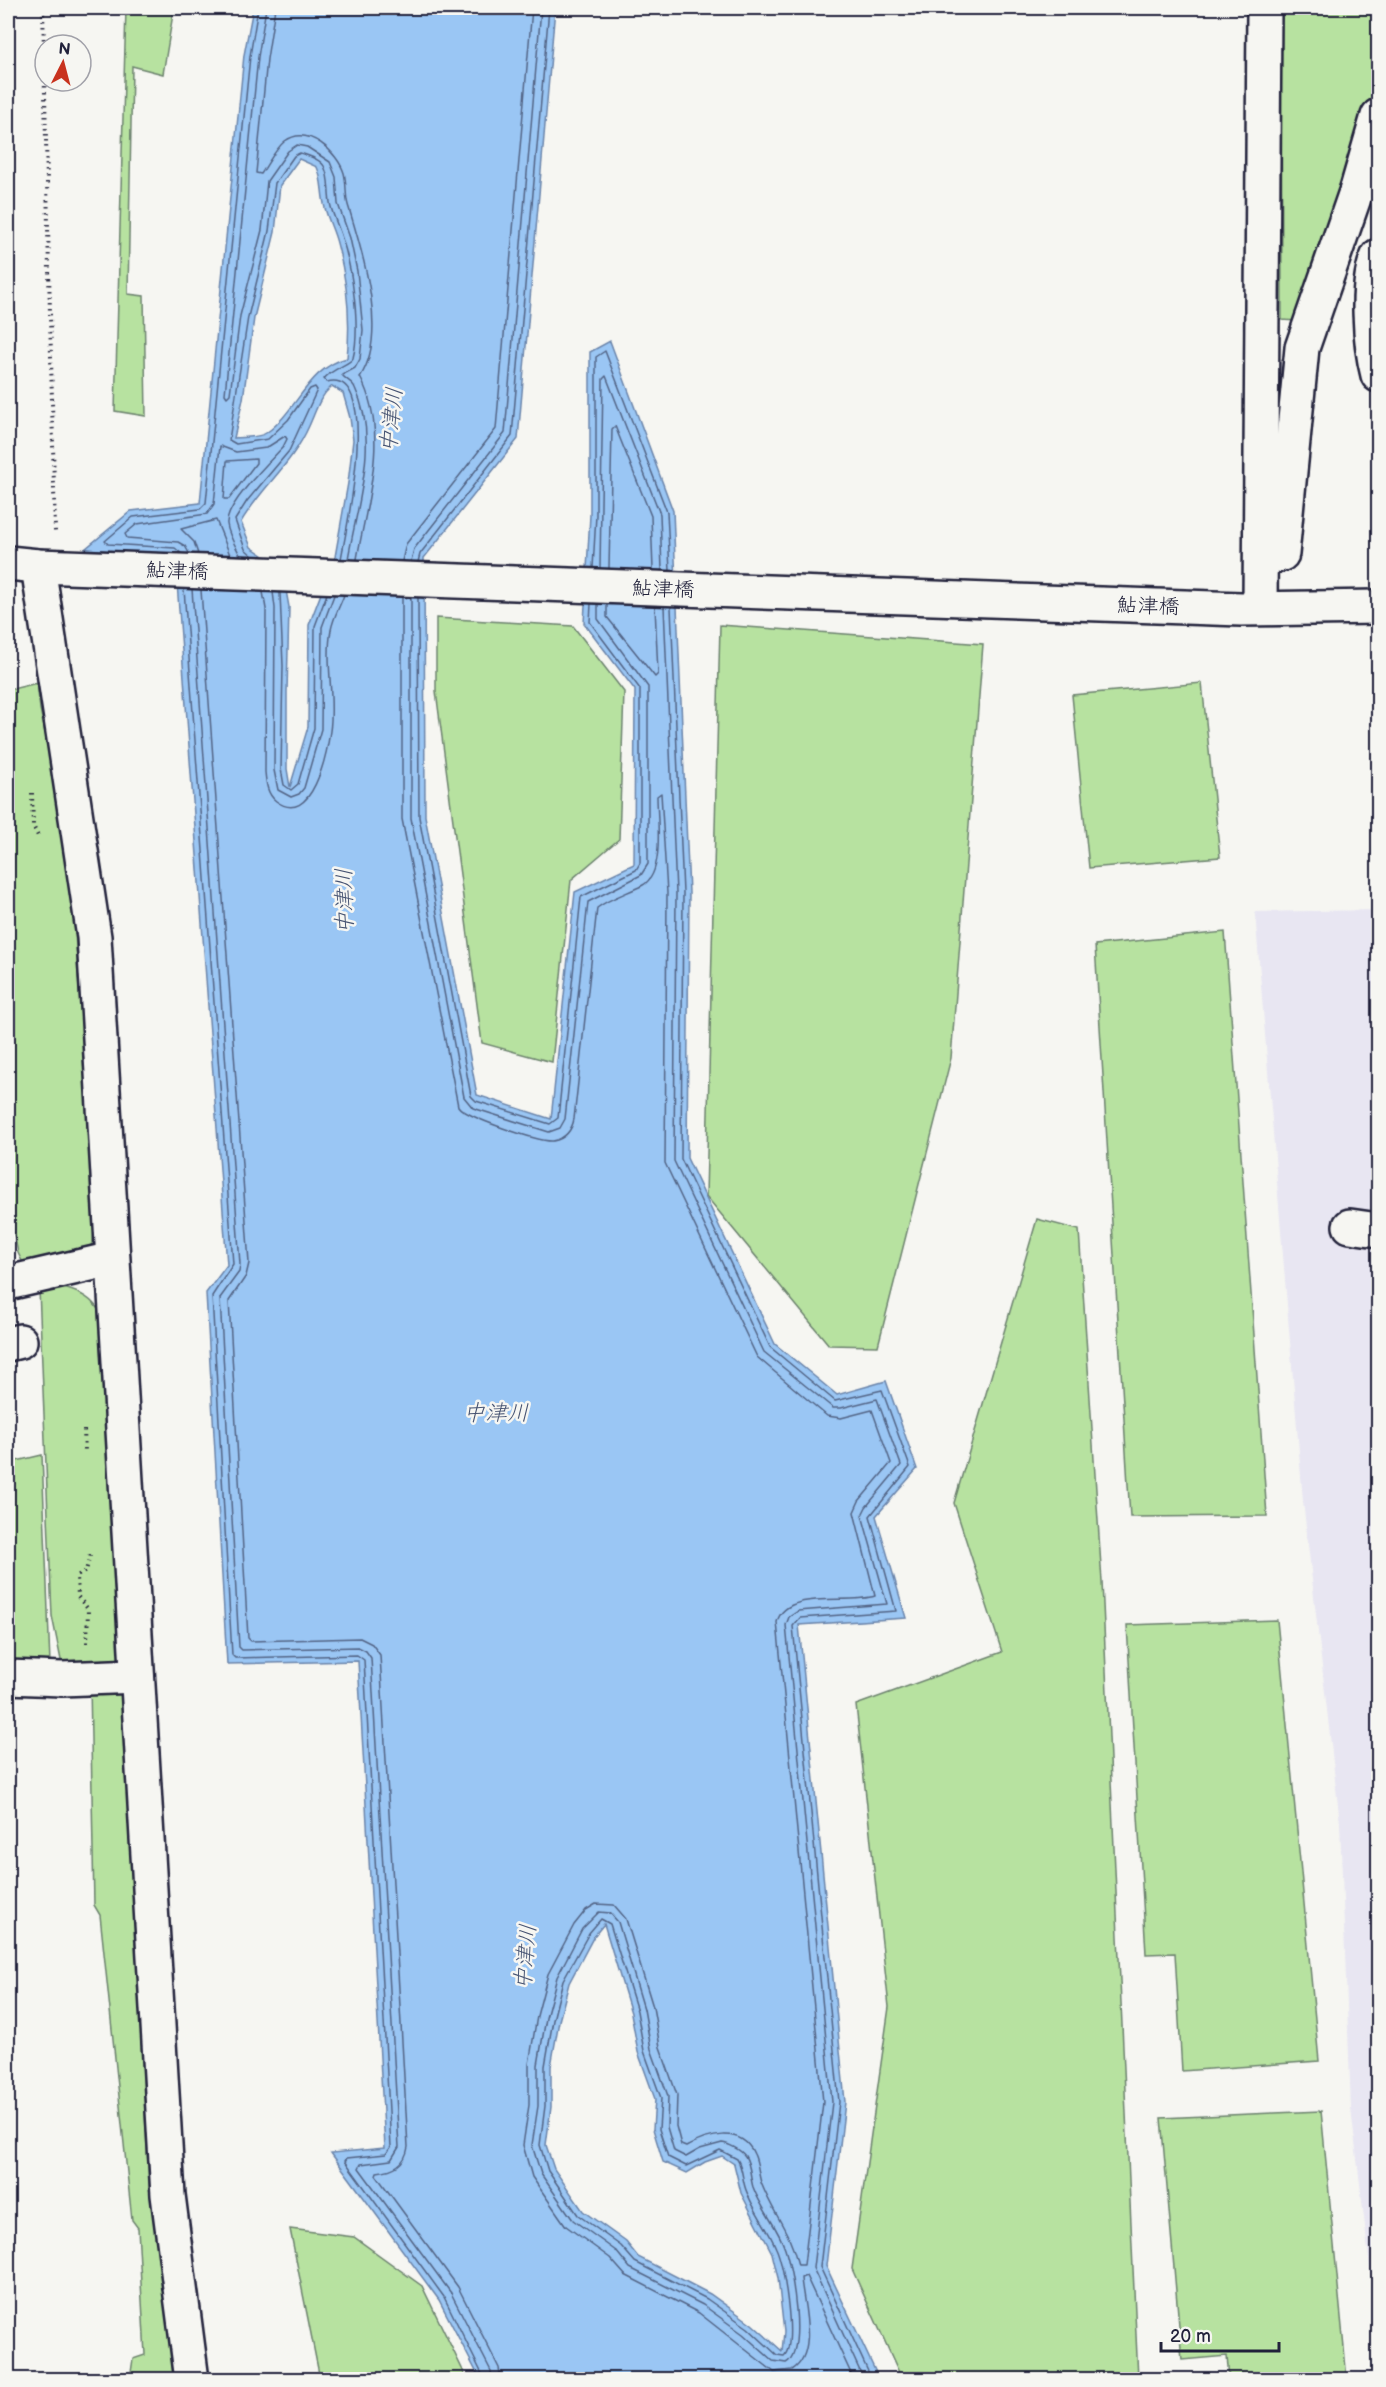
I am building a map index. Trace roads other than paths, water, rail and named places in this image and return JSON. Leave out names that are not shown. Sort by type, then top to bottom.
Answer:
[{"type":"street","points":[[1250,609],[1262,560],[1264,8]]},
{"type":"street","points":[[1262,560],[1282,554],[1302,348],[1357,189],[1378,116]]},
{"type":"street","points":[[1378,256],[1371,300],[1374,360],[1378,375]]},
{"type":"street","points":[[23,565],[94,937],[168,2195],[192,2379]]},
{"type":"street","name":"鮎津橋","points":[[23,565],[1250,609],[1378,607]]},
{"type":"street","points":[[8,1283],[112,1259]]},
{"type":"street","points":[[8,1677],[62,1679],[137,1676]]},
{"type":"water","name":"中津川","points":[[253,8],[555,8],[518,439],[424,558],[425,816],[477,1095],[551,1119],[575,892],[634,864],[635,690],[584,623],[590,515],[590,352],[610,341],[673,511],[689,893],[687,1158],[775,1344],[837,1395],[886,1381],[917,1469],[876,1516],[906,1618],[799,1625],[845,2102],[826,2266],[879,2379],[480,2379],[439,2300],[331,2153],[385,2148],[358,1661],[227,1664],[206,1293],[227,1265],[175,555],[85,549],[131,511],[200,503],[244,55]],"holes":[[[299,159],[317,167],[325,208],[336,239],[346,286],[347,358],[333,363],[322,371],[277,424],[266,433],[255,437],[234,438],[243,399],[254,318],[275,232],[280,185]],[[332,386],[343,393],[353,440],[335,557],[309,625],[308,727],[290,787],[287,769],[289,607],[282,568],[251,547],[241,522],[294,452]],[[604,1924],[631,2013],[638,2052],[655,2099],[653,2129],[663,2162],[687,2173],[705,2162],[722,2156],[734,2164],[741,2193],[772,2253],[778,2278],[784,2332],[782,2351],[752,2324],[710,2294],[638,2257],[626,2242],[583,2211],[554,2169],[546,2145],[551,2107],[551,2066],[569,1983],[594,1936]]]}]
